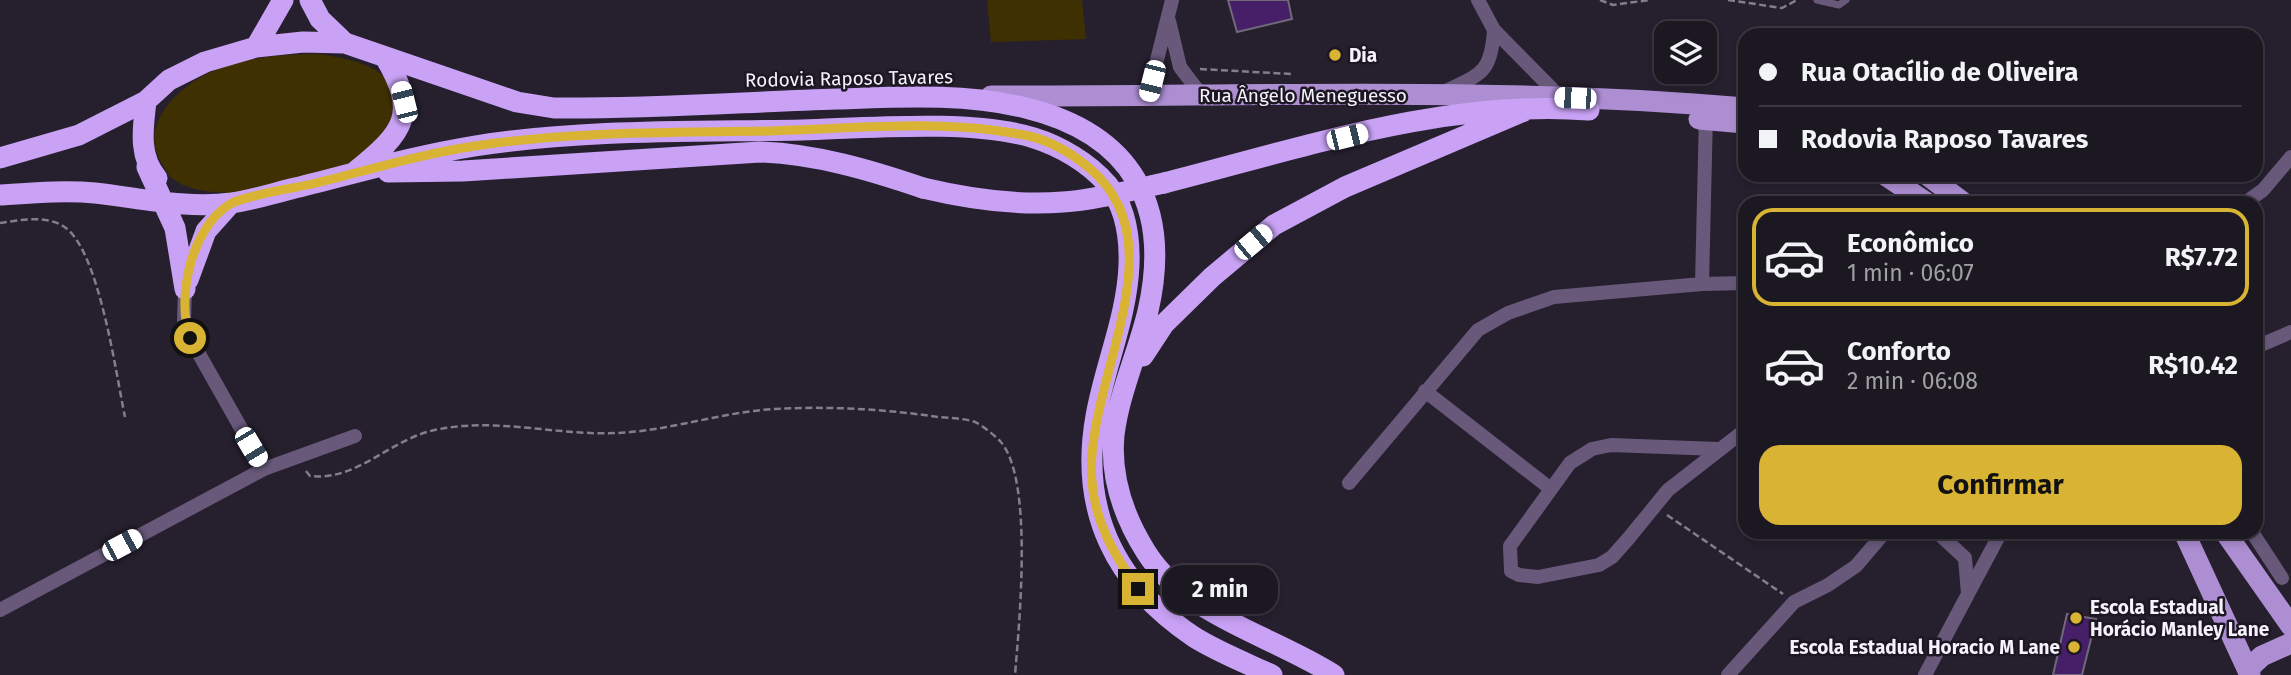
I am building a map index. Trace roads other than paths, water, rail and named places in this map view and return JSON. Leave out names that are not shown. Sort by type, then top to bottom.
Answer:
[{"type":"highway","points":[[256,47],[283,0]]},
{"type":"highway","points":[[310,0],[320,19],[345,43]]},
{"type":"highway","name":"Rodovia Raposo Tavares","points":[[0,158],[79,135],[146,100],[169,80],[205,62],[256,47],[303,42],[345,43],[517,102],[554,108],[915,97],[994,102],[1050,116],[1100,138],[1137,178],[1150,217],[1154,270],[1148,309],[1117,417],[1114,465],[1119,495],[1129,523],[1148,555],[1169,581],[1198,603],[1334,675]]},
{"type":"highway","points":[[360,173],[389,144],[401,119],[404,102],[399,81],[384,57]]},
{"type":"highway","points":[[146,100],[143,151],[147,167],[181,248],[185,289]]},
{"type":"highway","points":[[360,173],[463,171],[760,152],[794,153],[962,197],[1014,203],[1064,202],[1164,183],[1400,124],[1477,112],[1589,110]]},
{"type":"highway","points":[[1127,381],[1164,324],[1212,277],[1273,225],[1345,187],[1524,111]]},
{"type":"highway","points":[[0,195],[91,192],[163,203],[232,203],[409,159],[475,146],[561,136],[900,127],[1031,137],[1060,148],[1108,184],[1122,212],[1129,245],[1126,304],[1097,414],[1092,447],[1092,482],[1099,518],[1115,556],[1138,589],[1166,617],[1199,640],[1272,675]]},
{"type":"highway","points":[[147,167],[159,182],[192,204]]},
{"type":"highway","points":[[185,289],[206,231],[232,203]]},
{"type":"main road","name":"Rua Ângelo Meneguesso","points":[[915,97],[1439,94],[1620,99],[1706,112]]},
{"type":"main road","points":[[1589,110],[1706,112],[1738,109]]},
{"type":"main road","points":[[1706,112],[1738,122]]},
{"type":"main road","points":[[1896,182],[1916,196]]},
{"type":"main road","points":[[1936,182],[1955,196]]},
{"type":"main road","points":[[2187,539],[2249,672],[2262,656],[2291,643]]},
{"type":"main road","points":[[2233,539],[2279,580],[2291,626]]},
{"type":"street","points":[[1148,96],[1172,0]]},
{"type":"street","points":[[1478,0],[1494,30],[1560,97]]},
{"type":"street","points":[[1168,16],[1180,67],[1202,96]]},
{"type":"street","points":[[1439,94],[1478,75],[1485,67],[1492,56],[1494,30]]},
{"type":"street","points":[[1702,284],[1706,112]]},
{"type":"street","points":[[2255,196],[2291,158]]},
{"type":"street","points":[[1349,484],[1478,330],[1508,313],[1554,297],[1702,284],[1738,284]]},
{"type":"street","points":[[185,289],[184,321],[190,338],[264,469]]},
{"type":"street","points":[[2263,343],[2291,332]]},
{"type":"street","points":[[1425,391],[1551,489]]},
{"type":"street","points":[[1718,449],[1611,445],[1592,449],[1570,463],[1510,546],[1511,571],[1538,578],[1599,565],[1612,557],[1652,506],[1738,435]]},
{"type":"street","points":[[1,606],[264,469],[355,436]]},
{"type":"street","points":[[1728,675],[1794,602],[1828,585],[1856,566],[1879,539]]},
{"type":"street","points":[[1945,539],[1965,558],[1968,594]]},
{"type":"street","points":[[1925,675],[1997,539]]},
{"type":"street","points":[[2256,539],[2279,580]]},
{"type":"lane","points":[[1817,0],[1839,5],[1846,0]]},
{"type":"place","name":"Dia","points":[[1335,55]]},
{"type":"place","name":"Escola Estadual Horácio Manley Lane","points":[[2076,618]]},
{"type":"place","name":"Escola Estadual Horacio M Lane","points":[[2074,647]]}]
